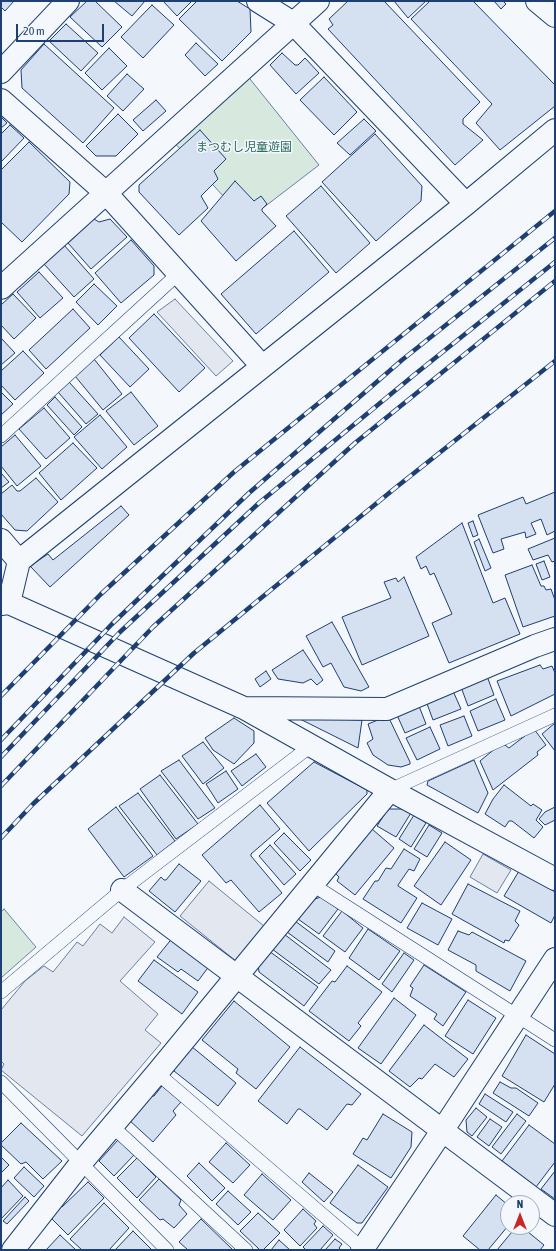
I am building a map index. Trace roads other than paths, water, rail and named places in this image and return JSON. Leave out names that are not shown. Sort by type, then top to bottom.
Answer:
[{"type":"street","points":[[1,72],[68,1]]},
{"type":"street","points":[[258,1],[293,23],[466,204]]},
{"type":"street","points":[[1,288],[318,1]]},
{"type":"street","points":[[537,1],[555,16]]},
{"type":"street","points":[[1,100],[106,192],[262,366]]},
{"type":"street","points":[[555,130],[466,204],[18,562],[5,603],[244,708],[390,790],[555,878]]},
{"type":"street","points":[[1,540],[18,562]]},
{"type":"street","points":[[244,708],[387,709],[535,646],[555,639]]},
{"type":"street","points":[[13,1250],[81,1163],[313,885],[390,790]]},
{"type":"street","points":[[122,890],[555,1215]]},
{"type":"street","points":[[363,1250],[555,959]]},
{"type":"lane","points":[[1,436],[179,273]]},
{"type":"lane","points":[[390,790],[555,714]]},
{"type":"lane","points":[[1,992],[122,890],[312,745]]},
{"type":"lane","points":[[313,885],[555,1040]]},
{"type":"lane","points":[[157,1073],[363,1250]]},
{"type":"lane","points":[[1,1082],[166,1250]]},
{"type":"lane","points":[[112,1126],[246,1250]]},
{"type":"railway","points":[[1,696],[101,594],[234,472],[555,211]]},
{"type":"railway","points":[[1,740],[112,624],[249,493],[402,360],[555,238]]},
{"type":"railway","points":[[1,757],[120,632],[259,503],[414,375],[555,262]]},
{"type":"railway","points":[[1,786],[153,627],[355,443],[555,281]]},
{"type":"railway","points":[[1,838],[33,804],[194,653],[394,489],[555,361]]},
{"type":"park label","name":"まつむし児童遊園","points":[[244,147]]}]
